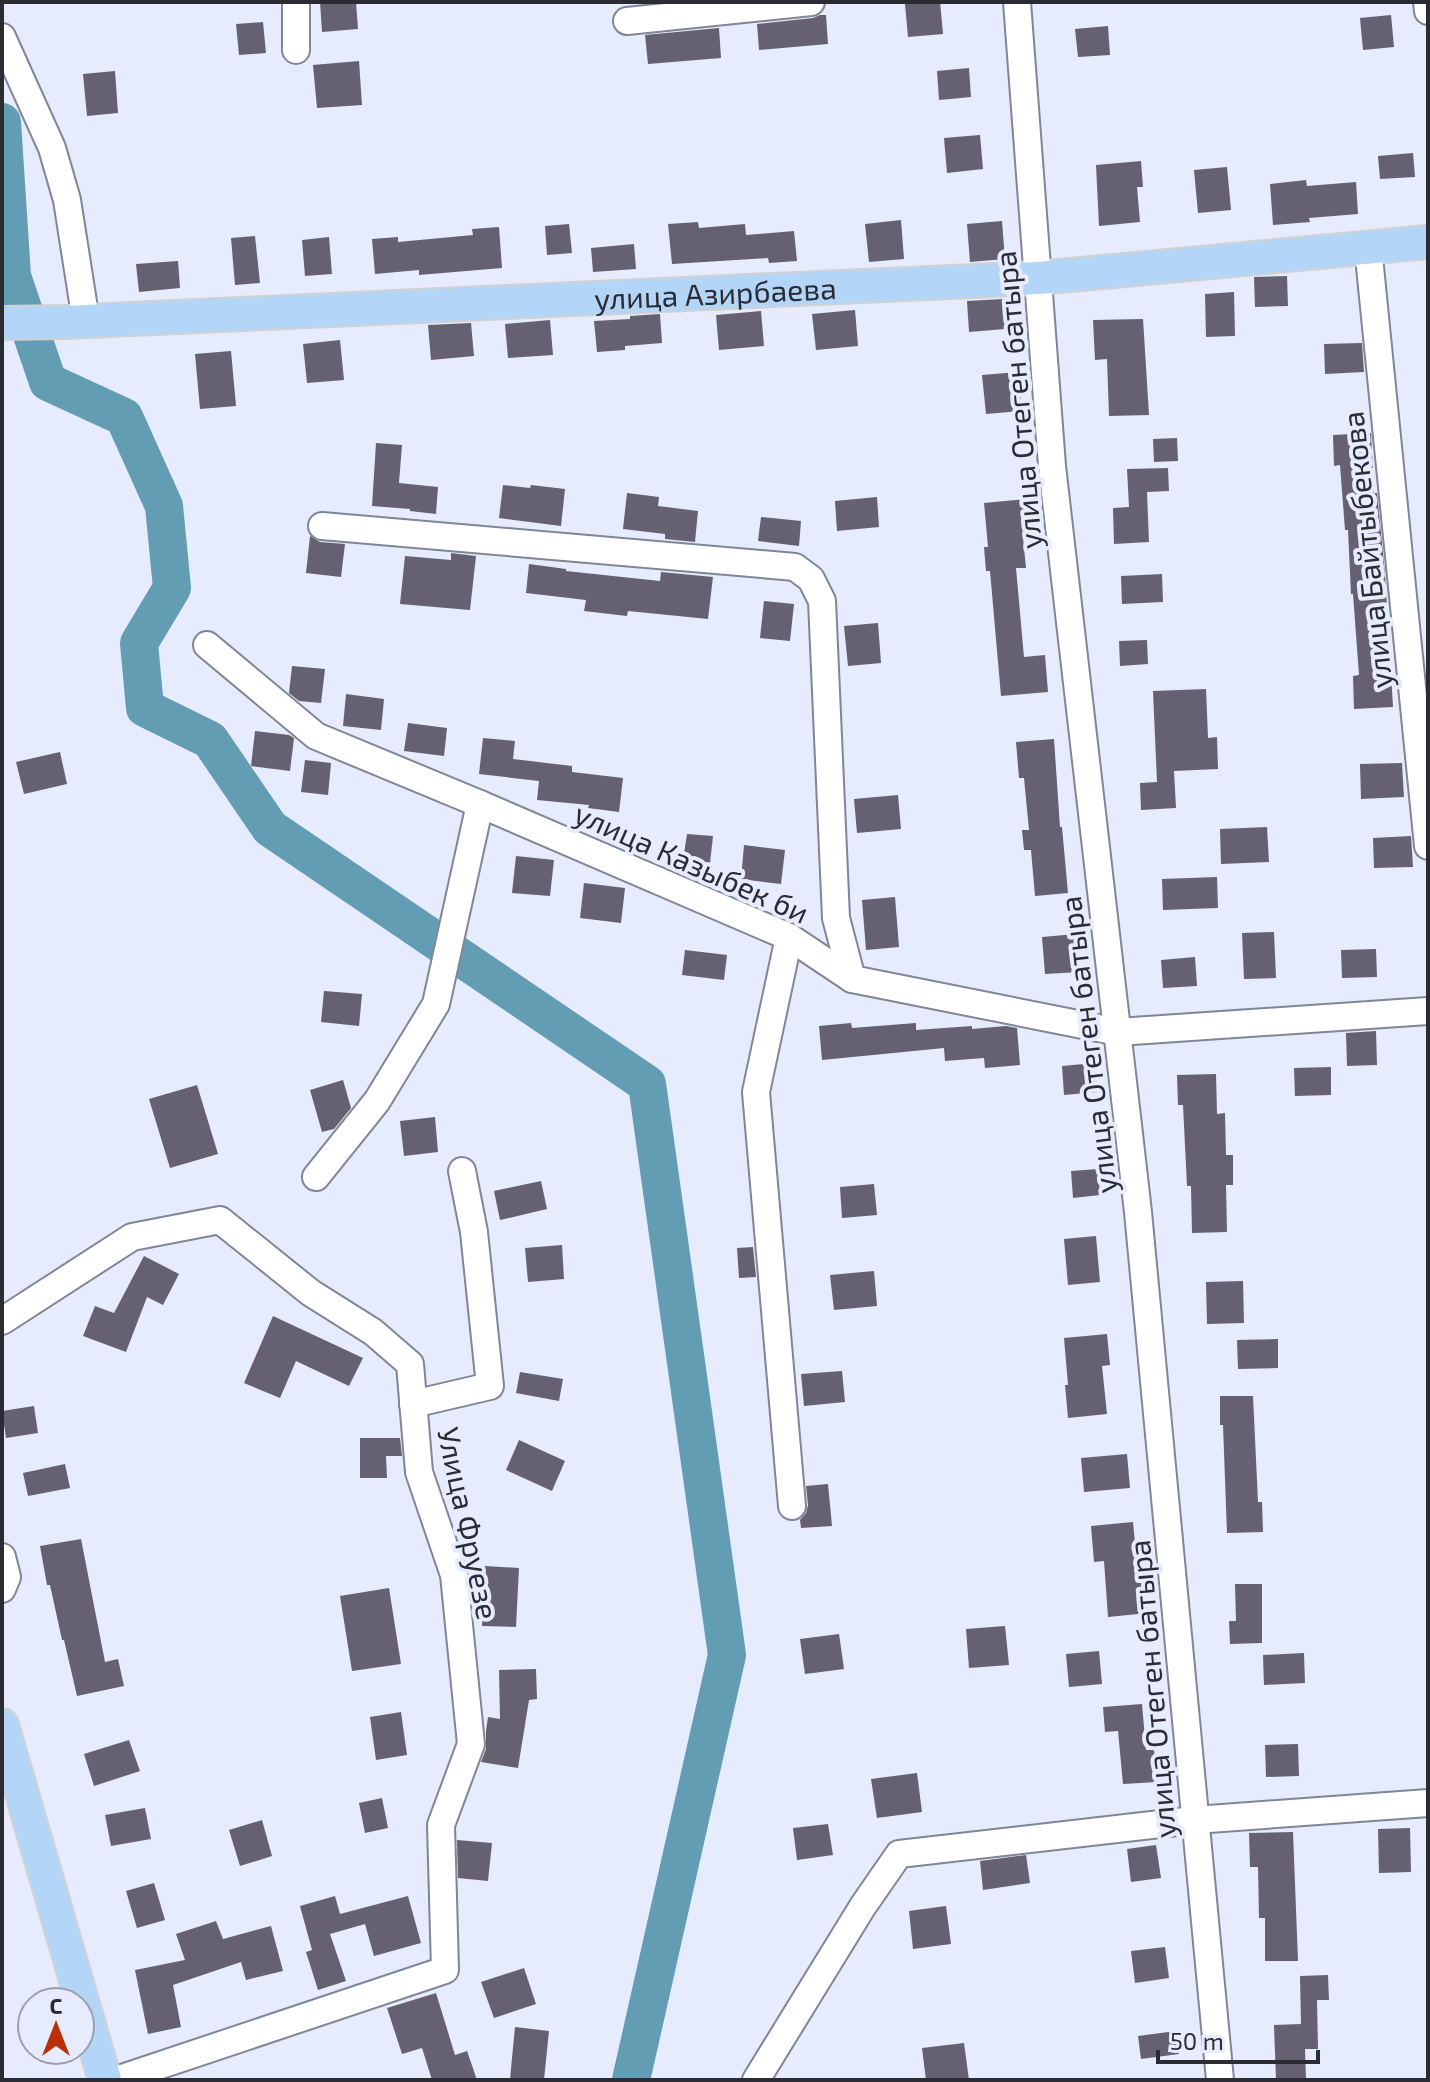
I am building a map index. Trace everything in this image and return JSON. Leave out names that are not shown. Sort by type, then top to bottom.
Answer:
[{"type":"main road","name":"улица Азирбаева","points":[[2,323],[1038,278],[1428,242]]},
{"type":"main road","points":[[2,1725],[105,2080]]},
{"type":"street","points":[[296,2],[296,50]]},
{"type":"street","points":[[627,21],[811,2]]},
{"type":"street","name":"улица Отеген батыра","points":[[1017,2],[1052,466],[1140,1227],[1220,2080]]},
{"type":"street","points":[[1427,2],[1428,11]]},
{"type":"street","points":[[2,37],[52,148],[67,200],[76,322]]},
{"type":"street","name":"улица Байтыбекова","points":[[1368,247],[1428,846]]},
{"type":"street","points":[[322,526],[795,567],[811,579],[822,601],[836,918],[852,979]]},
{"type":"street","name":"улица Казыбек би","points":[[207,645],[316,736],[789,937],[852,979],[1118,1032],[1428,1011]]},
{"type":"street","points":[[316,1177],[377,1101],[436,1004],[480,804]]},
{"type":"street","points":[[789,937],[756,1092],[792,1506]]},
{"type":"street","points":[[413,1404],[490,1386],[474,1232],[462,1171]]},
{"type":"street","name":"Улица Фруезе","points":[[2,1321],[132,1237],[220,1220],[311,1293],[373,1332],[410,1364],[419,1472],[454,1575],[471,1744],[441,1825],[445,1970],[116,2080]]},
{"type":"street","points":[[2,1557],[7,1577],[2,1589]]},
{"type":"street","points":[[756,2080],[863,1906],[899,1854],[1195,1820],[1428,1803]]},
{"type":"building","points":[[320,2],[356,2],[358,29],[322,32]]},
{"type":"building","points":[[940,2],[943,34],[908,37],[905,4]]},
{"type":"building","points":[[826,15],[828,44],[759,50],[757,24]]},
{"type":"building","points":[[1391,15],[1394,47],[1363,50],[1360,18]]},
{"type":"building","points":[[263,22],[266,53],[239,55],[236,24]]},
{"type":"building","points":[[1108,26],[1110,55],[1078,57],[1075,29]]},
{"type":"building","points":[[719,28],[721,58],[648,64],[645,35]]},
{"type":"building","points":[[359,61],[362,105],[317,108],[313,65]]},
{"type":"building","points":[[969,68],[971,97],[939,100],[937,71]]},
{"type":"building","points":[[115,71],[118,113],[87,116],[83,74]]},
{"type":"building","points":[[980,135],[983,169],[947,173],[944,138]]},
{"type":"building","points":[[1413,153],[1415,177],[1380,179],[1378,156]]},
{"type":"building","points":[[1141,161],[1143,187],[1137,187],[1140,222],[1099,226],[1096,165]]},
{"type":"building","points":[[1227,167],[1231,210],[1198,213],[1194,170]]},
{"type":"building","points":[[1306,180],[1307,186],[1356,182],[1358,214],[1273,225],[1270,184]]},
{"type":"building","points":[[901,220],[904,259],[869,262],[865,224]]},
{"type":"building","points":[[1002,221],[1005,259],[970,262],[967,224]]},
{"type":"building","points":[[698,222],[699,228],[745,224],[746,235],[794,231],[797,261],[769,263],[768,258],[672,264],[668,224]]},
{"type":"building","points":[[569,224],[572,253],[547,255],[545,226]]},
{"type":"building","points":[[499,227],[502,268],[419,275],[419,270],[375,274],[372,239],[398,237],[398,242],[473,235],[472,229]]},
{"type":"building","points":[[255,236],[260,283],[235,285],[231,238]]},
{"type":"building","points":[[329,237],[332,274],[305,276],[302,240]]},
{"type":"building","points":[[634,244],[636,269],[593,272],[591,248]]},
{"type":"building","points":[[178,261],[180,288],[139,292],[136,264]]},
{"type":"building","points":[[1287,276],[1288,306],[1255,307],[1254,277]]},
{"type":"building","points":[[1234,292],[1235,336],[1206,337],[1205,294]]},
{"type":"building","points":[[1003,299],[1005,329],[969,332],[967,301]]},
{"type":"building","points":[[855,310],[858,346],[816,350],[812,314]]},
{"type":"building","points":[[761,311],[764,346],[719,350],[716,315]]},
{"type":"building","points":[[660,314],[662,343],[597,352],[594,321]]},
{"type":"building","points":[[1143,319],[1149,415],[1109,416],[1107,359],[1095,360],[1093,320]]},
{"type":"building","points":[[550,320],[553,355],[508,358],[505,324]]},
{"type":"building","points":[[471,323],[474,356],[431,360],[428,325]]},
{"type":"building","points":[[340,340],[344,380],[307,383],[303,344]]},
{"type":"building","points":[[1362,343],[1364,372],[1325,374],[1324,344]]},
{"type":"building","points":[[231,351],[236,406],[200,409],[195,354]]},
{"type":"building","points":[[1018,372],[1022,411],[986,414],[982,375]]},
{"type":"building","points":[[1371,433],[1374,493],[1377,493],[1385,574],[1393,707],[1354,709],[1353,676],[1359,675],[1353,594],[1340,465],[1334,466],[1333,435]]},
{"type":"building","points":[[1177,438],[1178,461],[1154,462],[1153,439]]},
{"type":"building","points":[[376,443],[402,445],[399,483],[438,487],[436,514],[372,506]]},
{"type":"building","points":[[1168,468],[1169,491],[1147,492],[1149,542],[1114,544],[1113,508],[1129,507],[1127,469]]},
{"type":"building","points":[[503,485],[565,489],[561,526],[499,518]]},
{"type":"building","points":[[627,493],[659,497],[658,506],[698,511],[695,542],[665,539],[665,534],[623,529]]},
{"type":"building","points":[[877,497],[879,527],[837,531],[835,501]]},
{"type":"building","points":[[1027,499],[1030,538],[1023,538],[1026,568],[1016,568],[1024,657],[1045,655],[1048,692],[1001,696],[990,571],[986,571],[984,547],[988,547],[984,503]]},
{"type":"building","points":[[761,517],[801,521],[799,546],[758,541]]},
{"type":"building","points":[[310,536],[320,542],[345,544],[341,577],[306,573]]},
{"type":"building","points":[[451,553],[476,556],[470,610],[400,604],[405,556],[451,560]]},
{"type":"building","points":[[529,564],[660,581],[661,572],[713,577],[708,619],[628,611],[627,616],[584,611],[586,600],[526,593]]},
{"type":"building","points":[[1162,574],[1163,602],[1122,604],[1121,576]]},
{"type":"building","points":[[764,601],[794,604],[790,641],[760,638]]},
{"type":"building","points":[[878,623],[881,663],[848,666],[844,626]]},
{"type":"building","points":[[1147,640],[1148,664],[1120,666],[1119,641]]},
{"type":"building","points":[[292,666],[325,669],[321,703],[299,701],[289,693]]},
{"type":"building","points":[[1206,689],[1208,738],[1217,737],[1218,769],[1174,771],[1176,808],[1141,810],[1140,783],[1157,782],[1153,691]]},
{"type":"building","points":[[346,694],[384,699],[381,730],[343,726]]},
{"type":"building","points":[[408,723],[447,728],[444,756],[404,751]]},
{"type":"building","points":[[255,731],[294,738],[290,771],[251,766]]},
{"type":"building","points":[[483,738],[515,741],[513,759],[572,766],[572,772],[623,778],[619,812],[588,808],[589,805],[537,800],[539,781],[479,774]]},
{"type":"building","points":[[1054,739],[1068,893],[1035,896],[1031,850],[1024,850],[1022,830],[1029,830],[1024,778],[1019,778],[1016,742]]},
{"type":"building","points":[[60,752],[67,784],[24,794],[16,762]]},
{"type":"building","points":[[305,760],[331,763],[328,795],[301,792]]},
{"type":"building","points":[[1402,763],[1404,797],[1361,799],[1360,764]]},
{"type":"building","points":[[898,795],[901,829],[857,833],[854,799]]},
{"type":"building","points":[[1267,827],[1269,862],[1221,864],[1220,829]]},
{"type":"building","points":[[687,834],[713,836],[710,863],[683,860]]},
{"type":"building","points":[[1411,836],[1413,867],[1374,868],[1373,838]]},
{"type":"building","points":[[744,845],[785,850],[781,884],[741,879]]},
{"type":"building","points":[[516,856],[554,860],[550,896],[512,893]]},
{"type":"building","points":[[1217,877],[1218,908],[1163,910],[1162,879]]},
{"type":"building","points":[[584,883],[625,888],[621,923],[580,918]]},
{"type":"building","points":[[895,897],[899,947],[866,950],[862,900]]},
{"type":"building","points":[[1274,932],[1276,978],[1244,979],[1242,933]]},
{"type":"building","points":[[1076,934],[1079,972],[1045,974],[1042,937]]},
{"type":"building","points":[[1376,949],[1377,977],[1342,978],[1341,950]]},
{"type":"building","points":[[685,950],[727,955],[724,980],[682,975]]},
{"type":"building","points":[[1195,957],[1197,986],[1163,988],[1161,960]]},
{"type":"building","points":[[324,991],[362,994],[359,1026],[321,1022]]},
{"type":"building","points":[[851,1023],[852,1028],[916,1023],[916,1030],[972,1026],[972,1029],[1017,1028],[1020,1065],[985,1068],[984,1058],[945,1061],[944,1048],[822,1060],[819,1026]]},
{"type":"building","points":[[1376,1031],[1377,1065],[1347,1066],[1346,1033]]},
{"type":"building","points":[[1095,1063],[1098,1092],[1064,1095],[1062,1066]]},
{"type":"building","points":[[1331,1067],[1331,1095],[1295,1096],[1294,1068]]},
{"type":"building","points":[[1216,1074],[1217,1114],[1225,1113],[1226,1155],[1233,1155],[1233,1185],[1226,1185],[1227,1232],[1192,1233],[1191,1186],[1187,1186],[1183,1105],[1178,1105],[1177,1075]]},
{"type":"building","points":[[343,1080],[351,1108],[334,1129],[322,1132],[310,1090]]},
{"type":"building","points":[[197,1085],[218,1154],[170,1168],[149,1099]]},
{"type":"building","points":[[435,1117],[438,1152],[404,1156],[400,1121]]},
{"type":"building","points":[[1098,1169],[1100,1195],[1073,1198],[1071,1171]]},
{"type":"building","points":[[541,1181],[547,1209],[500,1220],[494,1191]]},
{"type":"building","points":[[874,1184],[877,1215],[842,1218],[840,1187]]},
{"type":"building","points":[[1096,1236],[1100,1282],[1068,1285],[1064,1239]]},
{"type":"building","points":[[562,1245],[564,1279],[528,1282],[525,1248]]},
{"type":"building","points":[[753,1247],[756,1277],[739,1278],[737,1248]]},
{"type":"building","points":[[144,1256],[179,1274],[163,1305],[147,1297],[126,1352],[83,1336],[95,1306],[114,1313]]},
{"type":"building","points":[[874,1271],[877,1306],[834,1310],[830,1275]]},
{"type":"building","points":[[1243,1281],[1244,1323],[1207,1324],[1206,1282]]},
{"type":"building","points":[[273,1316],[363,1358],[349,1386],[296,1361],[280,1398],[244,1383]]},
{"type":"building","points":[[1107,1334],[1110,1365],[1102,1366],[1107,1414],[1068,1418],[1064,1338]]},
{"type":"building","points":[[1278,1339],[1278,1368],[1238,1369],[1237,1340]]},
{"type":"building","points":[[842,1371],[845,1402],[804,1406],[801,1374]]},
{"type":"building","points":[[520,1372],[563,1379],[559,1401],[516,1393]]},
{"type":"building","points":[[1220,1396],[1253,1396],[1258,1502],[1262,1502],[1263,1532],[1227,1533]]},
{"type":"building","points":[[34,1406],[38,1433],[6,1438],[2,1411]]},
{"type":"building","points":[[360,1438],[400,1438],[402,1456],[386,1456],[387,1478],[360,1478]]},
{"type":"building","points":[[519,1440],[565,1461],[552,1491],[506,1470]]},
{"type":"building","points":[[1127,1454],[1130,1488],[1084,1492],[1081,1458]]},
{"type":"building","points":[[65,1464],[70,1488],[28,1496],[23,1473]]},
{"type":"building","points":[[828,1484],[832,1526],[801,1528],[800,1520],[808,1505],[806,1486]]},
{"type":"building","points":[[1133,1522],[1138,1576],[1145,1576],[1148,1613],[1108,1617],[1104,1561],[1094,1562],[1091,1526]]},
{"type":"building","points":[[81,1539],[105,1662],[118,1659],[124,1686],[77,1696],[50,1585],[47,1585],[40,1546]]},
{"type":"building","points":[[485,1566],[519,1568],[516,1627],[482,1626]]},
{"type":"building","points":[[1235,1584],[1262,1584],[1262,1643],[1230,1644],[1229,1621],[1236,1621]]},
{"type":"building","points":[[389,1588],[401,1664],[352,1671],[340,1596]]},
{"type":"building","points":[[1005,1626],[1009,1665],[969,1668],[966,1629]]},
{"type":"building","points":[[839,1634],[844,1669],[805,1674],[800,1639]]},
{"type":"building","points":[[1099,1651],[1102,1684],[1069,1687],[1066,1654]]},
{"type":"building","points":[[1304,1653],[1305,1683],[1264,1685],[1263,1655]]},
{"type":"building","points":[[536,1669],[537,1699],[529,1700],[518,1768],[481,1762],[486,1749],[488,1717],[500,1719],[499,1670]]},
{"type":"building","points":[[1142,1704],[1146,1750],[1154,1750],[1157,1782],[1123,1784],[1118,1731],[1105,1732],[1103,1707]]},
{"type":"building","points":[[401,1712],[407,1755],[376,1760],[370,1717]]},
{"type":"building","points":[[129,1740],[140,1771],[94,1786],[84,1754]]},
{"type":"building","points":[[1298,1744],[1299,1776],[1266,1777],[1265,1745]]},
{"type":"building","points":[[917,1773],[922,1812],[877,1818],[871,1779]]},
{"type":"building","points":[[382,1798],[388,1828],[365,1833],[359,1803]]},
{"type":"building","points":[[145,1808],[151,1839],[111,1846],[105,1815]]},
{"type":"building","points":[[262,1820],[272,1856],[240,1866],[229,1830]]},
{"type":"building","points":[[828,1824],[833,1855],[797,1860],[793,1828]]},
{"type":"building","points":[[1410,1828],[1411,1872],[1379,1873],[1378,1829]]},
{"type":"building","points":[[1293,1832],[1298,1961],[1265,1961],[1265,1918],[1259,1918],[1258,1867],[1250,1867],[1249,1833]]},
{"type":"building","points":[[457,1840],[492,1843],[488,1881],[458,1878]]},
{"type":"building","points":[[1156,1845],[1161,1878],[1131,1882],[1127,1849]]},
{"type":"building","points":[[1026,1855],[1030,1883],[983,1890],[980,1861]]},
{"type":"building","points":[[154,1883],[165,1920],[137,1928],[126,1891]]},
{"type":"building","points":[[335,1896],[340,1914],[408,1896],[421,1943],[374,1956],[365,1924],[330,1934],[346,1981],[318,1990],[306,1952],[312,1950],[300,1906]]},
{"type":"building","points":[[946,1906],[951,1944],[913,1949],[909,1911]]},
{"type":"building","points":[[216,1921],[223,1939],[271,1926],[283,1971],[246,1980],[241,1962],[173,1985],[181,2027],[148,2034],[135,1970],[185,1960],[176,1934]]},
{"type":"building","points":[[1165,1947],[1169,1978],[1135,1983],[1131,1951]]},
{"type":"building","points":[[524,1968],[536,2004],[494,2018],[481,1982]]},
{"type":"building","points":[[1328,1975],[1329,2000],[1317,2000],[1318,2049],[1305,2049],[1306,2080],[1276,2080],[1274,2025],[1301,2024],[1300,1976]]},
{"type":"building","points":[[436,1993],[455,2055],[467,2051],[477,2080],[432,2080],[422,2048],[402,2054],[387,2008]]},
{"type":"building","points":[[515,2027],[549,2031],[544,2080],[510,2079]]},
{"type":"building","points":[[1176,2031],[1179,2054],[1141,2059],[1138,2036]]},
{"type":"building","points":[[964,2043],[969,2080],[926,2080],[922,2048]]},
{"type":"waterway","points":[[2,122],[12,276],[48,382],[124,417],[164,506],[172,588],[139,643],[145,708],[210,740],[270,828],[647,1084],[727,1655],[631,2080]]}]
